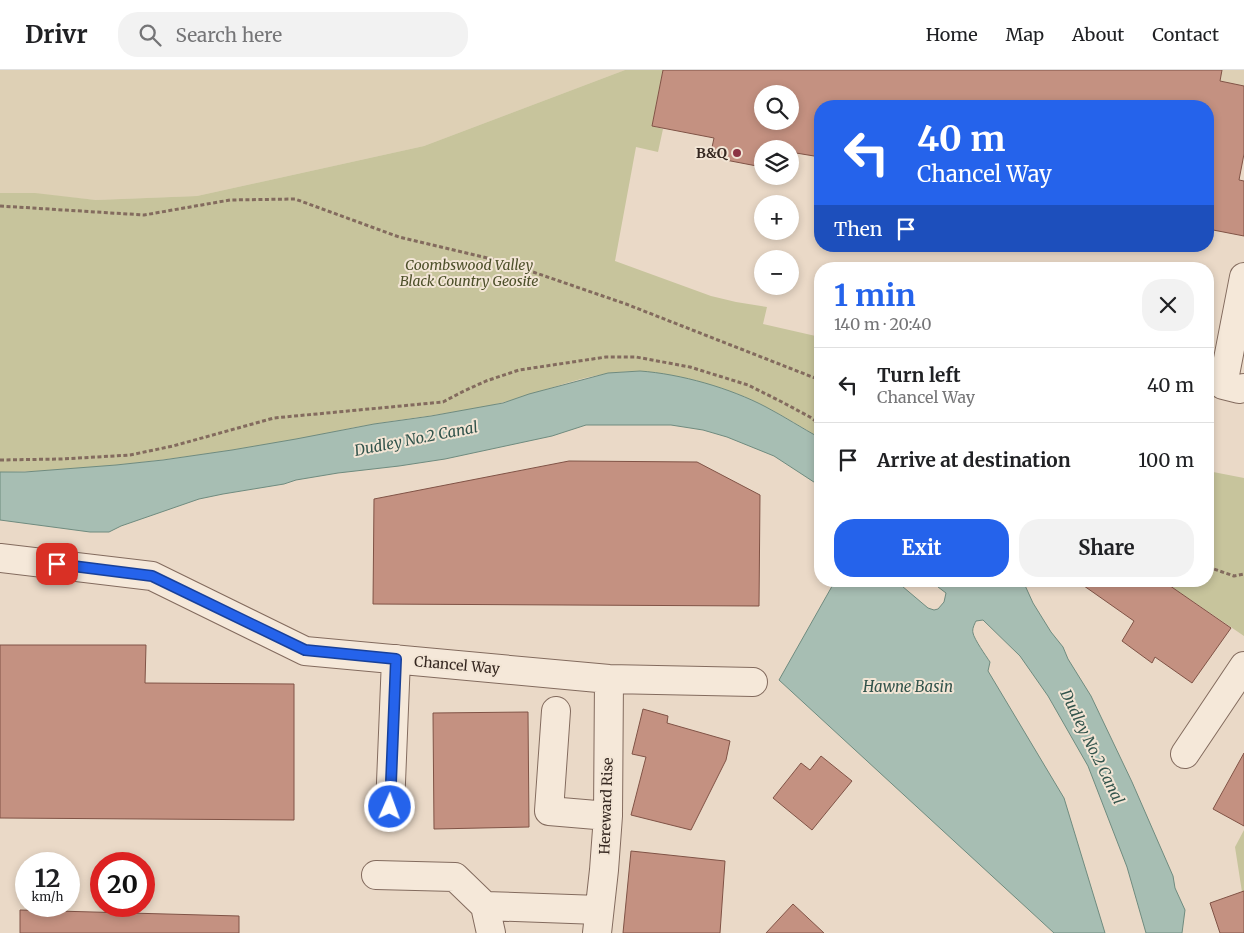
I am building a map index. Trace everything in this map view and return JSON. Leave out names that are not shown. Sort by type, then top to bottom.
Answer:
[{"type":"street","points":[[1244,277],[1223,385],[1239,389],[1244,388]]},
{"type":"street","name":"Chancel Way","points":[[0,558],[152,576],[305,650],[609,679],[753,682]]},
{"type":"street","points":[[390,807],[396,659]]},
{"type":"street","points":[[1185,754],[1244,666]]},
{"type":"street","name":"Hereward Rise","points":[[598,921],[608,816],[609,679]]},
{"type":"street","points":[[556,711],[549,812],[608,816]]},
{"type":"street","points":[[376,875],[455,877],[485,906],[491,933]]},
{"type":"street","points":[[485,906],[598,921]]},
{"type":"path","points":[[0,206],[144,215],[230,200],[295,199],[399,237],[504,262],[626,304],[814,378]]},
{"type":"path","points":[[0,460],[130,455],[172,446],[274,418],[443,402],[464,390],[519,370],[606,357],[636,357],[690,366],[748,386],[814,420]]},
{"type":"path","points":[[1214,569],[1234,576],[1244,574]]},
{"type":"shaded area","points":[[0,70],[625,70],[424,146],[197,196],[96,200],[36,194],[0,193]]},
{"type":"shaded area","points":[[1222,70],[1244,70],[1244,86],[1220,81]]},
{"type":"green space","name":"Coombswood Valley Black Country Geosite","points":[[625,70],[663,70],[652,126],[663,129],[658,152],[636,147],[615,261],[711,296],[767,307],[763,324],[814,336],[814,434],[770,409],[738,394],[672,376],[634,371],[612,373],[568,382],[483,407],[364,426],[258,446],[111,466],[0,472],[0,193],[35,193],[96,200],[197,196],[424,146]]},
{"type":"green space","points":[[1214,472],[1244,478],[1244,636],[1172,587],[1214,587]]},
{"type":"green space","points":[[1244,830],[1244,899],[1235,847]]},
{"type":"water","name":"Dudley No.2 Canal","points":[[640,371],[672,375],[721,388],[766,407],[814,435],[814,482],[774,456],[727,437],[703,430],[671,425],[586,425],[552,436],[445,459],[338,473],[199,499],[121,526],[109,532],[90,532],[0,520],[0,472],[25,472],[116,465],[232,450],[503,403],[529,394],[608,373]]},
{"type":"water","name":"Hawne Basin","points":[[832,587],[903,587],[928,608],[934,610],[938,609],[944,602],[946,593],[938,587],[1026,587],[1033,603],[1063,647],[1068,659],[1091,696],[1132,782],[1173,876],[1175,888],[1185,910],[1182,933],[1146,933],[1127,867],[1088,766],[1048,696],[1020,656],[983,620],[976,621],[973,628],[974,636],[990,662],[988,671],[1064,798],[1105,933],[1054,933],[779,680]]},
{"type":"building","name":"B&Q","points":[[663,70],[1222,70],[1220,81],[1244,86],[1244,154],[1239,180],[1244,181],[1244,236],[1214,230],[1214,100],[814,100],[814,156],[799,154],[799,140],[754,140],[754,165],[710,157],[714,138],[652,126]]},
{"type":"building","points":[[569,461],[697,462],[760,495],[759,606],[373,604],[374,499]]},
{"type":"building","points":[[1086,587],[1172,587],[1231,628],[1192,683],[1155,657],[1152,663],[1122,641],[1134,621]]},
{"type":"building","points":[[0,645],[146,645],[145,683],[294,684],[294,820],[0,818]]},
{"type":"building","points":[[643,709],[668,716],[667,723],[730,741],[726,760],[691,830],[631,815],[646,757],[632,754]]},
{"type":"building","points":[[528,712],[529,827],[434,829],[433,713]]},
{"type":"building","points":[[1244,753],[1244,826],[1213,809]]},
{"type":"building","points":[[821,756],[852,781],[812,830],[773,798],[801,763],[810,770]]},
{"type":"building","points":[[631,851],[725,861],[720,933],[623,933]]},
{"type":"building","points":[[1244,891],[1244,933],[1220,933],[1210,903]]},
{"type":"building","points":[[793,904],[824,933],[766,933]]},
{"type":"building","points":[[80,912],[90,912],[90,917],[155,917],[155,914],[239,916],[239,933],[20,933],[20,917],[80,917]]},
{"type":"place","name":"B&Q","points":[[737,153]]},
{"type":"route","points":[[57,564],[152,576],[305,650],[396,659],[390,807]]}]
